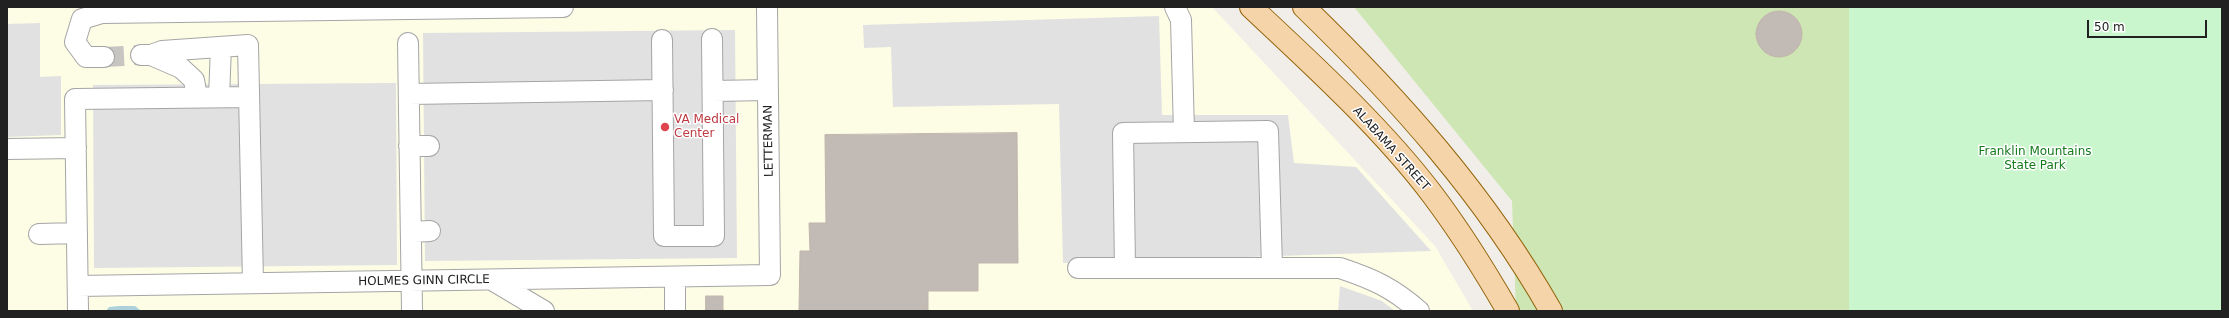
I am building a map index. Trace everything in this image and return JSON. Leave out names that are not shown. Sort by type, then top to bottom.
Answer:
[{"type":"main road","name":"ALABAMA STREET","points":[[1251,7],[1329,82],[1387,142],[1432,194],[1485,271],[1508,311]]},
{"type":"main road","points":[[1304,7],[1387,90],[1436,145],[1499,227],[1550,311]]},
{"type":"lane","points":[[104,57],[86,57],[75,42],[82,19],[102,14],[563,7]]},
{"type":"lane","name":"LETTERMAN","points":[[768,7],[770,275]]},
{"type":"lane","points":[[1175,7],[1181,20],[1184,132]]},
{"type":"lane","points":[[662,40],[664,236],[714,236],[712,39]]},
{"type":"lane","points":[[408,43],[410,146],[420,232],[411,281],[412,311]]},
{"type":"lane","points":[[197,98],[194,80],[181,68],[146,55],[162,51],[248,45],[253,283]]},
{"type":"lane","points":[[219,97],[221,47]]},
{"type":"lane","points":[[409,94],[663,90]]},
{"type":"lane","points":[[713,91],[768,90]]},
{"type":"lane","points":[[78,311],[75,99],[249,97]]},
{"type":"lane","points":[[1125,268],[1123,133],[1268,131],[1272,267]]},
{"type":"lane","points":[[410,146],[429,146]]},
{"type":"lane","points":[[7,149],[76,148]]},
{"type":"lane","points":[[39,234],[77,233]]},
{"type":"lane","points":[[1078,268],[1340,268],[1374,279],[1403,297],[1419,311]]},
{"type":"lane","name":"HOLMES GINN CIRCLE","points":[[78,286],[770,275]]},
{"type":"lane","points":[[675,277],[675,311]]},
{"type":"lane","points":[[492,280],[544,311]]},
{"type":"shaded area","name":"VA Medical Center","points":[[7,7],[1212,7],[1435,246],[1473,311],[7,311]]},
{"type":"shaded area","points":[[1159,16],[1162,115],[1288,115],[1294,163],[1356,167],[1431,251],[1063,263],[1059,104],[893,107],[891,47],[864,48],[863,25]]},
{"type":"shaded area","points":[[40,23],[40,77],[61,76],[61,135],[7,137],[7,24]]},
{"type":"shaded area","points":[[735,30],[737,258],[425,261],[423,33]]},
{"type":"shaded area","points":[[396,83],[397,265],[94,268],[93,85]]},
{"type":"shaded area","points":[[1340,286],[1382,301],[1395,311],[1338,311]]},
{"type":"green space","points":[[1354,7],[2222,7],[2222,311],[1516,311],[1512,201]]},
{"type":"green space","name":"Franklin Mountains State Park","points":[[1849,7],[2222,7],[2222,311],[1849,311]]},
{"type":"water","points":[[135,306],[140,310],[106,311],[109,307]]},
{"type":"building","points":[[1784,11],[1796,17],[1801,25],[1801,43],[1796,51],[1788,56],[1774,57],[1762,51],[1757,43],[1756,29],[1762,17],[1770,12]]},
{"type":"building","points":[[1017,133],[1018,263],[978,263],[978,291],[928,291],[928,311],[799,311],[800,251],[810,251],[809,223],[826,223],[825,135]]},
{"type":"building","points":[[706,296],[723,296],[723,311],[706,311]]},
{"type":"tunnel","points":[[104,57],[141,55]]},
{"type":"place","name":"VA Medical Center","points":[[665,127]]}]
